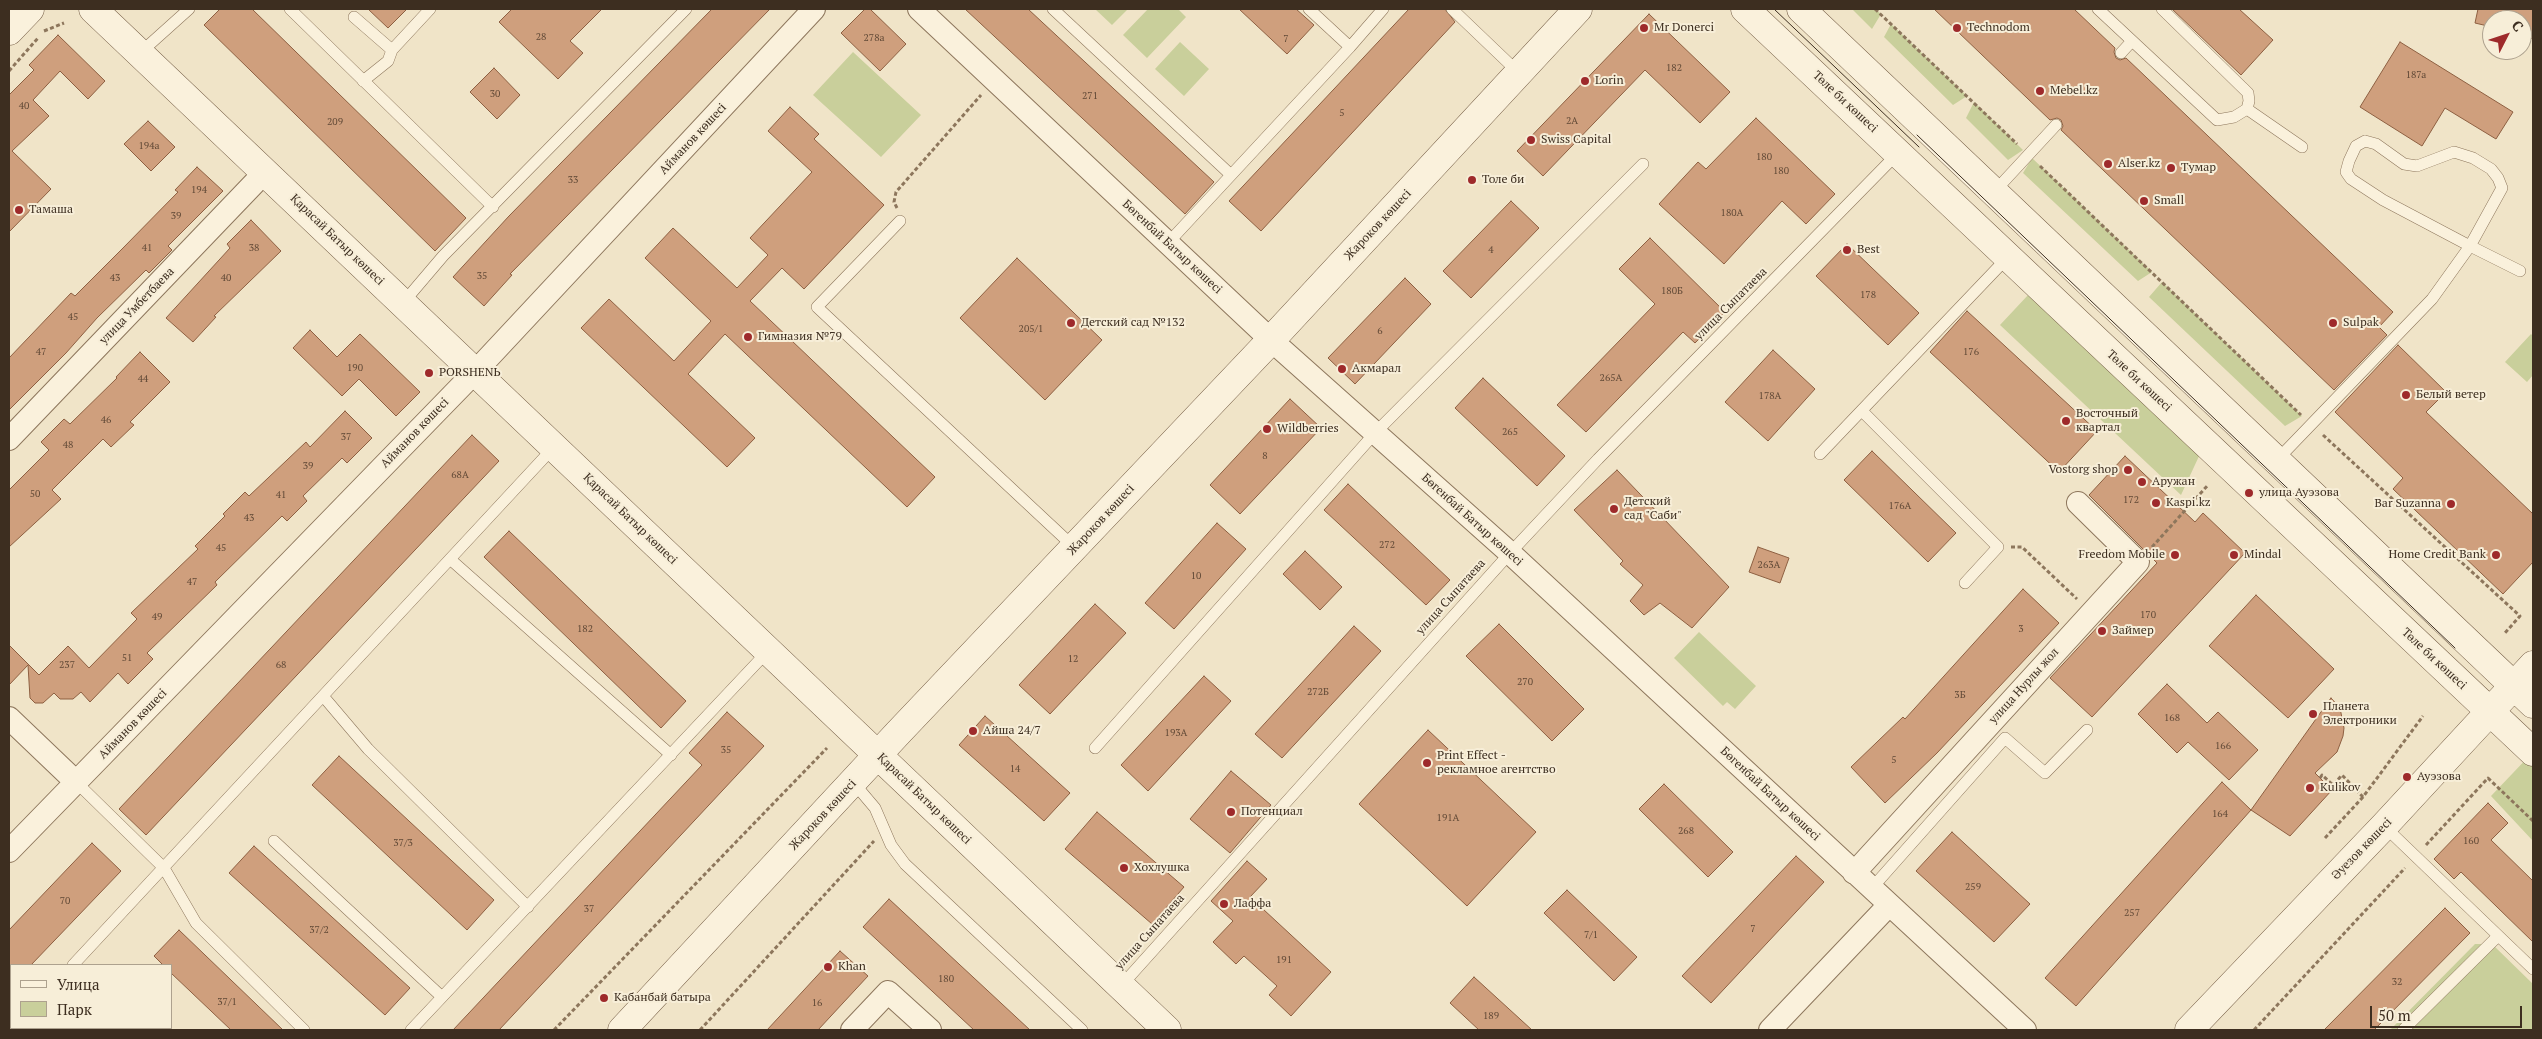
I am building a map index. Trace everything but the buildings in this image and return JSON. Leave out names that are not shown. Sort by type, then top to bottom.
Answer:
[{"type":"street","points":[[9,31],[30,9]]},
{"type":"street","name":"Қарасай Батыр көшесі","points":[[93,9],[1167,1030]]},
{"type":"street","name":"Айманов көшесі","points":[[9,851],[475,372],[814,9]]},
{"type":"street","name":"Бөгенбай Батыр көшесі","points":[[919,9],[1270,340],[1510,553],[2025,1030]]},
{"type":"street","name":"Жароков көшесі","points":[[622,1030],[1578,9]]},
{"type":"street","name":"Төле би көшесі","points":[[1746,9],[2533,752]]},
{"type":"street","points":[[1801,9],[2524,695]]},
{"type":"street","name":"улица Умбетбаева","points":[[9,440],[265,172]]},
{"type":"street","points":[[2078,503],[2138,562]]},
{"type":"street","name":"улица Нурлы жол","points":[[1854,873],[2138,562]]},
{"type":"street","name":"Әуезов көшесі","points":[[2189,1030],[2490,712],[2524,695],[2533,665]]},
{"type":"street","points":[[9,718],[76,782]]},
{"type":"street","points":[[1770,1030],[1889,904]]},
{"type":"street","points":[[852,1030],[888,992],[930,1030]]},
{"type":"lane","points":[[140,54],[189,9]]},
{"type":"lane","points":[[290,9],[493,207]]},
{"type":"lane","points":[[363,81],[388,61],[392,50],[430,9]]},
{"type":"lane","points":[[403,304],[443,256],[686,9]]},
{"type":"lane","points":[[1053,9],[1231,175]]},
{"type":"lane","points":[[1309,9],[1350,47]]},
{"type":"lane","points":[[1168,243],[1383,9]]},
{"type":"lane","points":[[1452,9],[1518,73]]},
{"type":"lane","points":[[2098,9],[2217,120],[2234,117],[2247,109],[2248,93],[2162,9]]},
{"type":"lane","points":[[354,17],[392,50]]},
{"type":"lane","points":[[2121,53],[2132,41]]},
{"type":"lane","points":[[2247,109],[2302,147]]},
{"type":"lane","points":[[1994,192],[2056,125]]},
{"type":"lane","points":[[2276,461],[2432,299],[2470,246],[2502,188],[2498,178],[2491,169],[2473,158],[2454,152],[2417,166],[2404,164],[2376,144],[2365,141],[2356,146],[2346,172],[2350,179],[2383,200],[2470,246],[2520,272]]},
{"type":"lane","name":"улица Сыпатаева","points":[[1121,986],[1510,553],[1598,459],[1898,153]]},
{"type":"lane","points":[[1095,748],[1375,433],[1643,164]]},
{"type":"lane","points":[[900,221],[817,306],[1075,548]]},
{"type":"lane","points":[[1820,454],[2008,257]]},
{"type":"lane","points":[[1862,411],[1998,547],[1964,583]]},
{"type":"lane","points":[[74,964],[554,447]]},
{"type":"lane","points":[[450,559],[671,754]]},
{"type":"lane","points":[[411,1030],[768,651]]},
{"type":"lane","points":[[323,696],[368,749],[528,906]]},
{"type":"lane","points":[[1872,888],[2005,738],[2045,773],[2087,730]]},
{"type":"lane","points":[[76,782],[164,868],[196,923],[304,1030]]},
{"type":"lane","points":[[854,782],[874,808],[891,845],[906,864],[1082,1030]]},
{"type":"lane","points":[[2384,826],[2533,969]]},
{"type":"lane","points":[[274,840],[442,997]]},
{"type":"lane","points":[[2403,1030],[2498,936]]},
{"type":"path","points":[[1875,9],[2312,424],[2520,616],[2505,634]]},
{"type":"path","points":[[9,72],[45,30],[64,24]]},
{"type":"path","points":[[900,221],[900,213],[894,202],[896,192],[994,79]]},
{"type":"path","points":[[2138,562],[2208,485]]},
{"type":"path","points":[[1998,547],[2022,547],[2091,613]]},
{"type":"path","points":[[2325,838],[2363,797],[2423,716]]},
{"type":"path","points":[[554,1030],[827,748]]},
{"type":"path","points":[[2320,778],[2322,775],[2333,785],[2342,775],[2363,797]]},
{"type":"path","points":[[2254,1030],[2488,778],[2533,821]]},
{"type":"path","points":[[700,1030],[884,830]]},
{"type":"green space","points":[[1095,9],[1128,9],[1112,25]]},
{"type":"green space","points":[[1148,9],[1178,9],[1186,17],[1147,58],[1123,35]]},
{"type":"green space","points":[[1852,9],[1875,9],[1881,14],[1872,29]]},
{"type":"green space","points":[[1891,24],[1967,96],[1953,105],[1884,37]]},
{"type":"green space","points":[[1180,42],[1209,69],[1184,96],[1155,69]]},
{"type":"green space","points":[[853,52],[921,115],[881,157],[813,95]]},
{"type":"green space","points":[[1974,102],[2023,150],[2008,160],[1966,118]]},
{"type":"green space","points":[[2032,158],[2152,272],[2138,281],[2023,173]]},
{"type":"green space","points":[[2162,282],[2302,416],[2285,426],[2149,297]]},
{"type":"green space","points":[[2029,294],[2200,454],[2181,495],[2000,325]]},
{"type":"green space","points":[[2531,334],[2533,336],[2533,375],[2527,382],[2505,362]]},
{"type":"green space","points":[[1699,632],[1756,686],[1735,709],[1727,702],[1723,706],[1674,658]]},
{"type":"green space","points":[[2533,752],[2533,841],[2491,796]]},
{"type":"green space","points":[[2475,944],[2492,944],[2533,984],[2533,1030],[2390,1030]]},
{"type":"tram line","points":[[1774,9],[1919,147]]},
{"type":"tram line","points":[[1917,135],[2455,648]]},
{"type":"place","name":"Mr Donerci","points":[[1644,28]]},
{"type":"place","name":"Technodom","points":[[1957,28]]},
{"type":"place","name":"Lorin","points":[[1585,81]]},
{"type":"place","name":"Mebel.kz","points":[[2040,91]]},
{"type":"place","name":"Swiss Capital","points":[[1531,140]]},
{"type":"place","name":"Alser.kz","points":[[2108,164]]},
{"type":"place","name":"Тумар","points":[[2171,168]]},
{"type":"place","name":"Толе би","points":[[1472,180]]},
{"type":"place","name":"Small","points":[[2144,201]]},
{"type":"place","name":"Тамаша","points":[[19,210]]},
{"type":"place","name":"Best","points":[[1847,250]]},
{"type":"place","name":"Детский сад №132","points":[[1071,323]]},
{"type":"place","name":"Sulpak","points":[[2333,323]]},
{"type":"place","name":"Гимназия №79","points":[[748,337]]},
{"type":"place","name":"Акмарал","points":[[1342,369]]},
{"type":"place","name":"PORSHENЬ","points":[[429,373]]},
{"type":"place","name":"Белый ветер","points":[[2406,395]]},
{"type":"place","name":"Восточный квартал","points":[[2066,421]]},
{"type":"place","name":"Wildberries","points":[[1267,429]]},
{"type":"place","name":"Vostorg shop","points":[[2128,470]]},
{"type":"place","name":"Аружан","points":[[2142,482]]},
{"type":"place","name":"улица Ауэзова","points":[[2249,493]]},
{"type":"place","name":"Kaspi.kz","points":[[2156,503]]},
{"type":"place","name":"Bar Suzanna","points":[[2451,504]]},
{"type":"place","name":"Детский сад \"Саби\"","points":[[1614,509]]},
{"type":"place","name":"Freedom Mobile","points":[[2175,555]]},
{"type":"place","name":"Mindal","points":[[2234,555]]},
{"type":"place","name":"Home Credit Bank","points":[[2496,555]]},
{"type":"place","name":"Займер","points":[[2102,631]]},
{"type":"place","name":"Планета Электроники","points":[[2313,714]]},
{"type":"place","name":"Айша 24/7","points":[[973,731]]},
{"type":"place","name":"Print Effect - рекламное агентство","points":[[1427,763]]},
{"type":"place","name":"Ауэзова","points":[[2407,777]]},
{"type":"place","name":"Kulikov","points":[[2310,788]]},
{"type":"place","name":"Потенциал","points":[[1231,812]]},
{"type":"place","name":"Хохлушка","points":[[1124,868]]},
{"type":"place","name":"Лаффа","points":[[1224,904]]},
{"type":"place","name":"Khan","points":[[828,967]]},
{"type":"place","name":"Кабанбай батыра","points":[[604,998]]}]
